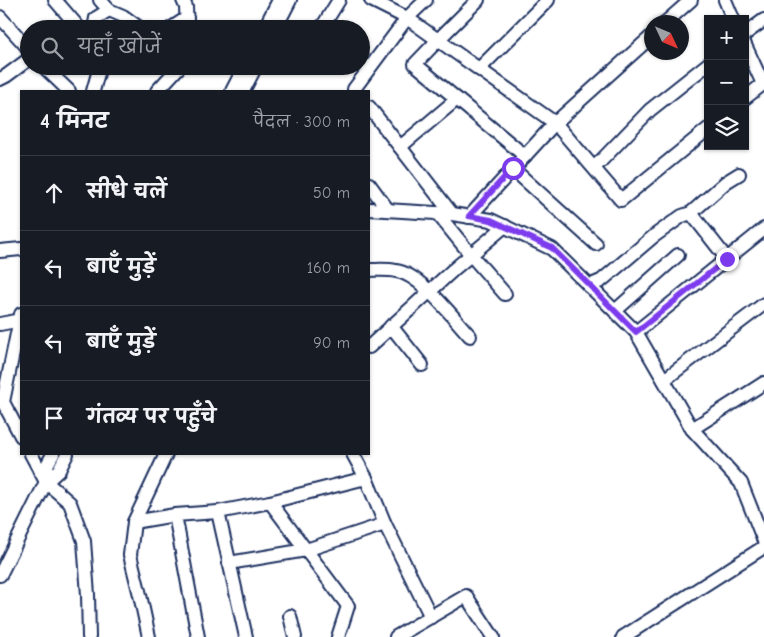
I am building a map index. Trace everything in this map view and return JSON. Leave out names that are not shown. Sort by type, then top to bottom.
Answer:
[{"type":"street","points":[[55,0],[72,20]]},
{"type":"street","points":[[100,0],[109,10],[129,20]]},
{"type":"street","points":[[183,0],[186,7],[187,20]]},
{"type":"street","points":[[269,20],[280,0]]},
{"type":"street","points":[[277,20],[280,0]]},
{"type":"street","points":[[327,20],[339,0]]},
{"type":"street","points":[[370,69],[408,18],[426,0]]},
{"type":"street","points":[[478,0],[415,64],[525,156]]},
{"type":"street","points":[[478,69],[548,0]]},
{"type":"street","points":[[674,15],[691,0]]},
{"type":"street","points":[[725,0],[731,15]]},
{"type":"street","points":[[379,2],[408,18],[555,123],[621,200],[704,132]]},
{"type":"street","points":[[96,20],[109,10]]},
{"type":"street","points":[[0,17],[20,40]]},
{"type":"street","points":[[749,31],[764,20]]},
{"type":"street","points":[[469,216],[555,123],[644,43]]},
{"type":"street","points":[[749,54],[763,84],[749,95]]},
{"type":"street","points":[[0,79],[20,66]]},
{"type":"street","points":[[594,168],[650,110],[704,67]]},
{"type":"street","points":[[54,75],[68,90]]},
{"type":"street","points":[[93,90],[97,75]]},
{"type":"street","points":[[158,90],[172,75]]},
{"type":"street","points":[[233,90],[240,75]]},
{"type":"street","points":[[244,90],[251,75]]},
{"type":"street","points":[[354,90],[365,75]]},
{"type":"street","points":[[400,147],[457,99]]},
{"type":"street","points":[[370,108],[452,214]]},
{"type":"street","points":[[513,168],[596,244]]},
{"type":"street","points":[[589,286],[601,281],[654,236],[682,216],[691,213],[726,182],[739,174]]},
{"type":"street","points":[[370,185],[388,210]]},
{"type":"street","points":[[370,209],[452,214],[491,220],[552,248],[636,332],[692,430],[741,483],[764,541]]},
{"type":"street","points":[[437,213],[505,294]]},
{"type":"street","points":[[691,213],[727,259]]},
{"type":"street","points":[[370,346],[505,226]]},
{"type":"street","points":[[636,332],[764,229]]},
{"type":"street","points":[[0,250],[20,249]]},
{"type":"street","points":[[615,311],[678,255]]},
{"type":"street","points":[[370,270],[398,271],[417,280],[430,291],[470,336]]},
{"type":"street","points":[[664,380],[764,304]]},
{"type":"street","points":[[0,324],[20,318]]},
{"type":"street","points":[[20,322],[1,405],[20,434]]},
{"type":"street","points":[[392,326],[422,365]]},
{"type":"street","points":[[692,430],[764,382]]},
{"type":"street","points":[[32,455],[46,482],[70,503],[84,541],[89,637]]},
{"type":"street","points":[[46,482],[47,465],[52,455]]},
{"type":"street","points":[[0,575],[46,482],[59,470],[66,455]]},
{"type":"street","points":[[149,637],[130,555],[134,522],[166,455]]},
{"type":"street","points":[[354,455],[431,617]]},
{"type":"street","points":[[134,522],[175,515],[218,512],[270,502],[366,478]]},
{"type":"street","points":[[270,502],[348,606],[338,637]]},
{"type":"street","points":[[218,512],[246,637]]},
{"type":"street","points":[[175,515],[198,637]]},
{"type":"street","points":[[229,564],[306,550],[385,524]]},
{"type":"street","points":[[623,637],[764,547]]},
{"type":"street","points":[[396,637],[410,634],[431,617],[466,596],[493,637]]},
{"type":"street","points":[[290,616],[295,637]]},
{"type":"route","points":[[513,168],[469,216],[491,220],[552,248],[636,332],[727,259]]}]
